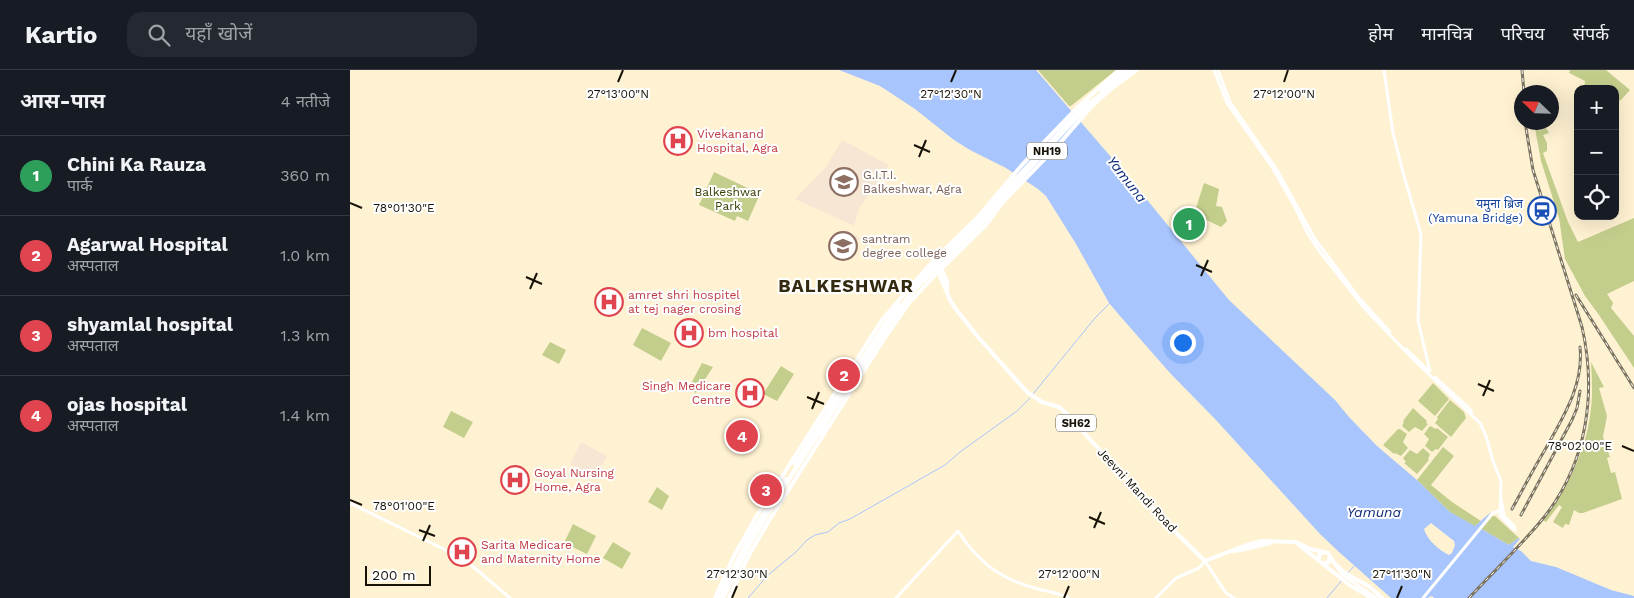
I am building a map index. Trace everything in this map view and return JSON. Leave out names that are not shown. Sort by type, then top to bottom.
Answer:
[{"type":"highway","name":"NH19","points":[[1117,80],[1124,70]]},
{"type":"highway","name":"NH19","points":[[719,598],[754,533],[887,320],[925,275],[1002,198],[1089,104],[1106,88],[1132,70]]},
{"type":"highway","points":[[1106,88],[1108,78]]},
{"type":"highway","name":"NH19","points":[[723,598],[754,533],[895,315],[925,275]]},
{"type":"highway","points":[[859,356],[871,345]]},
{"type":"highway","points":[[826,417],[833,396]]},
{"type":"highway","points":[[815,438],[830,425]]},
{"type":"main road","points":[[989,211],[1022,164],[1108,78],[1119,70]]},
{"type":"main road","points":[[989,211],[1002,202],[1117,80],[1138,70]]},
{"type":"main road","points":[[1216,70],[1230,102],[1277,170],[1319,246],[1364,304],[1395,338],[1471,410],[1471,413]]},
{"type":"main road","points":[[1216,70],[1227,103],[1272,167],[1308,234],[1320,252],[1375,320],[1480,423],[1501,481],[1501,498],[1503,503],[1501,510],[1506,521]]},
{"type":"main road","points":[[1384,70],[1391,127],[1422,234],[1418,321],[1430,372]]},
{"type":"main road","points":[[715,598],[744,537],[884,318],[925,275],[935,260],[947,255]]},
{"type":"main road","points":[[729,598],[749,555],[770,519],[884,339],[909,303],[940,270],[947,255]]},
{"type":"main road","name":"Jeevni Mandi Road","points":[[935,260],[950,300],[978,337],[1028,393],[1042,402],[1059,407],[1065,412],[1170,527],[1205,561]]},
{"type":"main road","points":[[925,275],[933,278]]},
{"type":"main road","points":[[350,503],[464,559],[510,598]]},
{"type":"main road","points":[[1423,598],[1494,514],[1501,510]]},
{"type":"main road","points":[[896,598],[958,530],[973,552],[1001,576],[1031,588],[1069,598]]},
{"type":"main road","points":[[1156,598],[1176,578],[1199,568],[1205,561],[1262,541],[1280,540],[1296,542],[1310,549],[1328,553],[1345,577],[1372,598]]},
{"type":"main road","points":[[1231,551],[1269,543],[1299,545],[1376,598]]},
{"type":"main road","points":[[1319,559],[1319,555],[1324,552]]},
{"type":"main road","points":[[1324,564],[1329,562],[1330,556]]},
{"type":"main road","points":[[1205,561],[1226,593],[1234,598]]},
{"type":"main road","points":[[1345,577],[1370,587],[1382,598]]},
{"type":"shaded area","name":"G.I.T.I. Balkeshwar, Agra","points":[[842,140],[889,165],[859,209],[854,226],[795,199],[826,167]]},
{"type":"shaded area","name":"santram degree college","points":[[846,230],[861,238],[841,252],[833,240]]},
{"type":"shaded area","points":[[581,442],[607,456],[596,476],[570,464]]},
{"type":"green space","points":[[1038,70],[1116,70],[1069,106]]},
{"type":"green space","points":[[1570,70],[1606,70],[1630,90],[1620,101],[1619,85],[1584,85],[1585,81],[1569,73]]},
{"type":"green space","points":[[1535,130],[1547,130],[1549,133],[1543,135],[1547,143],[1547,151],[1543,153],[1568,222],[1578,242],[1634,218],[1634,281],[1607,294],[1613,303],[1611,308],[1634,336],[1634,368],[1585,296],[1565,259],[1559,218],[1541,161]]},
{"type":"green space","name":"Balkeshwar Park","points":[[714,172],[760,194],[748,221],[737,216],[735,221],[699,205]]},
{"type":"green space","points":[[1204,183],[1219,189],[1216,206],[1222,207],[1227,221],[1221,227],[1194,214]]},
{"type":"green space","points":[[642,328],[671,343],[661,361],[633,345]]},
{"type":"green space","points":[[550,342],[566,350],[559,364],[542,355]]},
{"type":"green space","points":[[1591,362],[1604,387],[1599,388],[1607,416],[1603,437],[1610,457],[1607,458],[1611,473],[1615,472],[1622,499],[1583,513],[1574,510],[1569,525],[1565,524],[1563,528],[1553,522],[1562,507],[1559,505],[1546,522],[1543,520],[1559,498],[1573,471],[1588,429],[1592,402]]},
{"type":"green space","points":[[702,363],[713,367],[696,393],[688,389]]},
{"type":"green space","points":[[781,366],[794,374],[777,401],[763,394]]},
{"type":"green space","points":[[1433,383],[1449,399],[1435,416],[1418,401]]},
{"type":"green space","points":[[1450,400],[1464,412],[1466,418],[1451,437],[1435,423],[1438,419],[1437,417]]},
{"type":"green space","points":[[1413,408],[1427,421],[1426,423],[1428,424],[1422,431],[1415,427],[1409,432],[1402,426],[1403,421]]},
{"type":"green space","points":[[451,411],[473,422],[464,438],[443,427]]},
{"type":"green space","points":[[1430,426],[1437,428],[1448,437],[1438,450],[1436,449],[1432,452],[1425,446],[1429,439],[1424,434]]},
{"type":"green space","points":[[1398,429],[1407,434],[1403,442],[1408,448],[1401,456],[1394,454],[1383,445]]},
{"type":"green space","points":[[1443,447],[1454,456],[1431,485],[1452,502],[1481,521],[1475,527],[1450,512],[1417,480]]},
{"type":"green space","points":[[1423,448],[1430,454],[1429,460],[1417,474],[1404,463],[1406,462],[1403,458],[1410,450],[1417,454]]},
{"type":"green space","points":[[657,487],[669,496],[662,510],[648,502]]},
{"type":"green space","points":[[1489,516],[1495,516],[1519,538],[1509,545],[1480,528]]},
{"type":"green space","points":[[573,524],[596,536],[587,554],[564,543]]},
{"type":"green space","points":[[613,542],[631,553],[622,569],[603,558]]},
{"type":"water","name":"Yamuna","points":[[839,70],[1036,70],[1130,179],[1229,300],[1335,400],[1377,446],[1417,480],[1450,512],[1475,526],[1491,512],[1480,528],[1509,545],[1519,538],[1513,547],[1521,551],[1531,561],[1556,567],[1611,590],[1634,596],[1634,598],[1434,598],[1432,596],[1427,598],[1391,598],[1320,534],[1215,419],[1170,373],[1120,316],[1109,303],[1046,196],[1006,168],[954,140],[915,109],[880,86]],"holes":[[[1431,523],[1454,541],[1455,545],[1452,553],[1449,555],[1434,544],[1424,529]]]},
{"type":"waterway","points":[[1033,394],[1095,318],[1110,303]]},
{"type":"waterway","points":[[748,598],[768,575],[796,552],[807,540],[815,535],[828,532],[839,523],[850,519],[945,465],[1017,411],[1030,398]]},
{"type":"waterway","points":[[1348,573],[1354,566]]},
{"type":"waterway","points":[[1327,598],[1342,580]]},
{"type":"railway","points":[[1522,70],[1523,85]]},
{"type":"railway","points":[[1469,598],[1536,527],[1559,495],[1571,473],[1579,450],[1588,402],[1588,377],[1582,327],[1533,170],[1526,130]]},
{"type":"railway","points":[[1576,295],[1634,388]]},
{"type":"railway","points":[[1512,509],[1571,400],[1579,374],[1580,347]]},
{"type":"railway","points":[[1521,515],[1572,420],[1577,408],[1580,391]]},
{"type":"place","name":"Vivekanand Hospital, Agra","points":[[678,141]]},
{"type":"place","name":"G.I.T.I. Balkeshwar, Agra","points":[[844,182]]},
{"type":"place","name":"यमुना ब्रिज (Yamuna Bridge)","points":[[1542,211]]},
{"type":"place","name":"Chini Ka Rauza","points":[[1189,224]]},
{"type":"place","name":"santram degree college","points":[[843,246]]},
{"type":"place","name":"amret shri hospitel at tej nager crosing","points":[[609,302]]},
{"type":"place","name":"bm hospital","points":[[689,333]]},
{"type":"place","name":"Agarwal Hospital","points":[[844,375]]},
{"type":"place","name":"Singh Medicare Centre","points":[[750,393]]},
{"type":"place","name":"ojas hospital","points":[[742,436]]},
{"type":"place","name":"Goyal Nursing Home, Agra","points":[[515,480]]},
{"type":"place","name":"shyamlal hospital","points":[[766,490]]},
{"type":"place","name":"Sarita Medicare and Maternity Home","points":[[462,552]]},
{"type":"district","name":"BALKESHWAR","points":[[846,286]]}]
